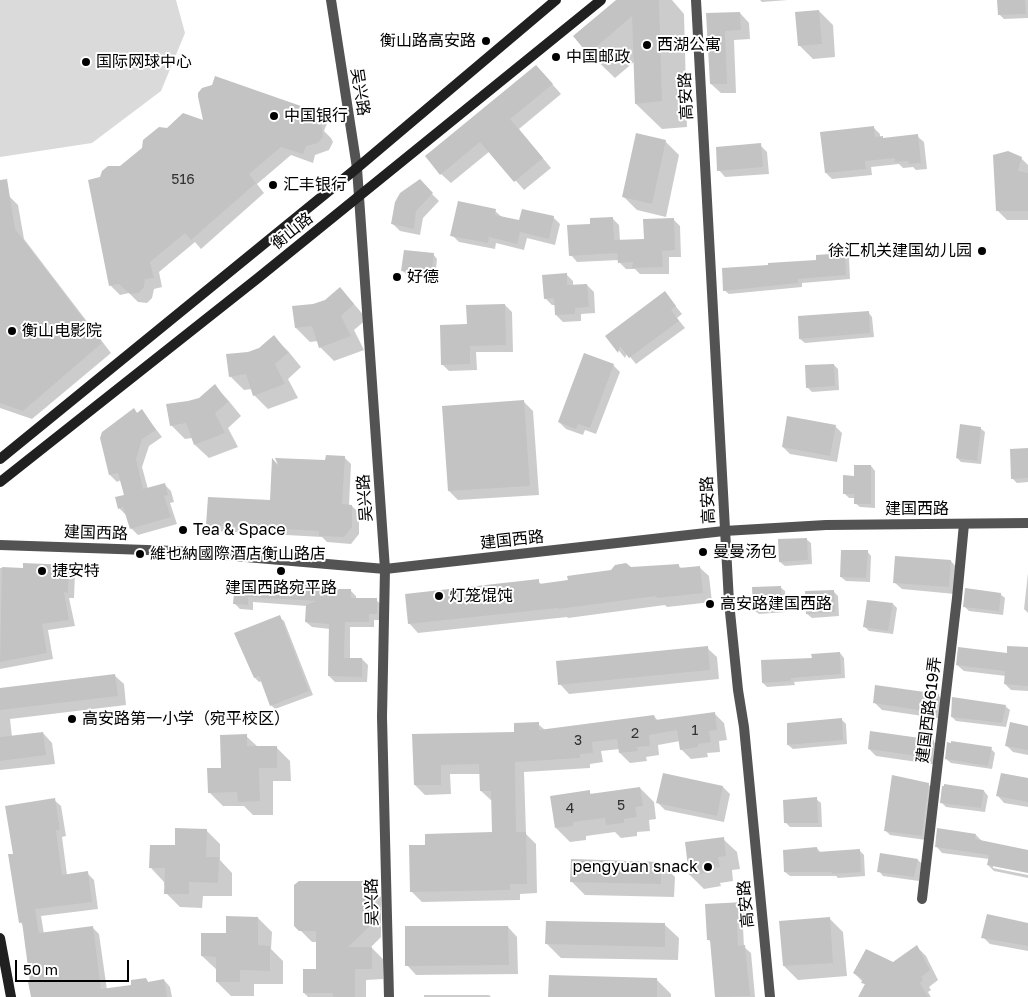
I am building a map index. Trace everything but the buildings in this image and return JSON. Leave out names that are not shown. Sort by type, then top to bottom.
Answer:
[{"type":"main road","name":"衡山路","points":[[0,459],[357,168],[556,0]]},
{"type":"main road","name":"衡山路","points":[[0,482],[601,0]]},
{"type":"main road","points":[[0,938],[11,997]]},
{"type":"street","name":"吴兴路","points":[[331,0],[357,168],[385,569],[382,717],[389,997]]},
{"type":"street","name":"高安路","points":[[696,0],[729,602],[744,728],[770,997]]},
{"type":"street","name":"建国西路","points":[[0,545],[176,552],[385,569],[724,531],[826,525],[1028,523]]},
{"type":"street","name":"建国西路619弄","points":[[922,899],[964,524]]},
{"type":"shaded area","name":"国际网球中心","points":[[0,0],[176,0],[185,33],[161,91],[92,143],[0,157]]},
{"type":"place","name":"衡山路高安路","points":[[486,41]]},
{"type":"place","name":"西湖公寓","points":[[647,45]]},
{"type":"place","name":"中国邮政","points":[[556,57]]},
{"type":"place","name":"国际网球中心","points":[[86,62]]},
{"type":"place","name":"中国银行","points":[[274,116]]},
{"type":"place","name":"汇丰银行","points":[[273,185]]},
{"type":"place","name":"徐汇机关建国幼儿园","points":[[982,251]]},
{"type":"place","name":"好德","points":[[397,277]]},
{"type":"place","name":"衡山电影院","points":[[12,331]]},
{"type":"place","name":"Tea & Space","points":[[183,530]]},
{"type":"place","name":"曼曼汤包","points":[[703,552]]},
{"type":"place","name":"維也納國際酒店衡山路店","points":[[140,554]]},
{"type":"place","name":"捷安特","points":[[42,571]]},
{"type":"place","name":"建国西路宛平路","points":[[281,571]]},
{"type":"place","name":"灯笼馄饨","points":[[439,596]]},
{"type":"place","name":"高安路建国西路","points":[[710,604]]},
{"type":"place","name":"高安路第一小学（宛平校区）","points":[[72,719]]},
{"type":"place","name":"pengyuan snack","points":[[708,867]]}]
